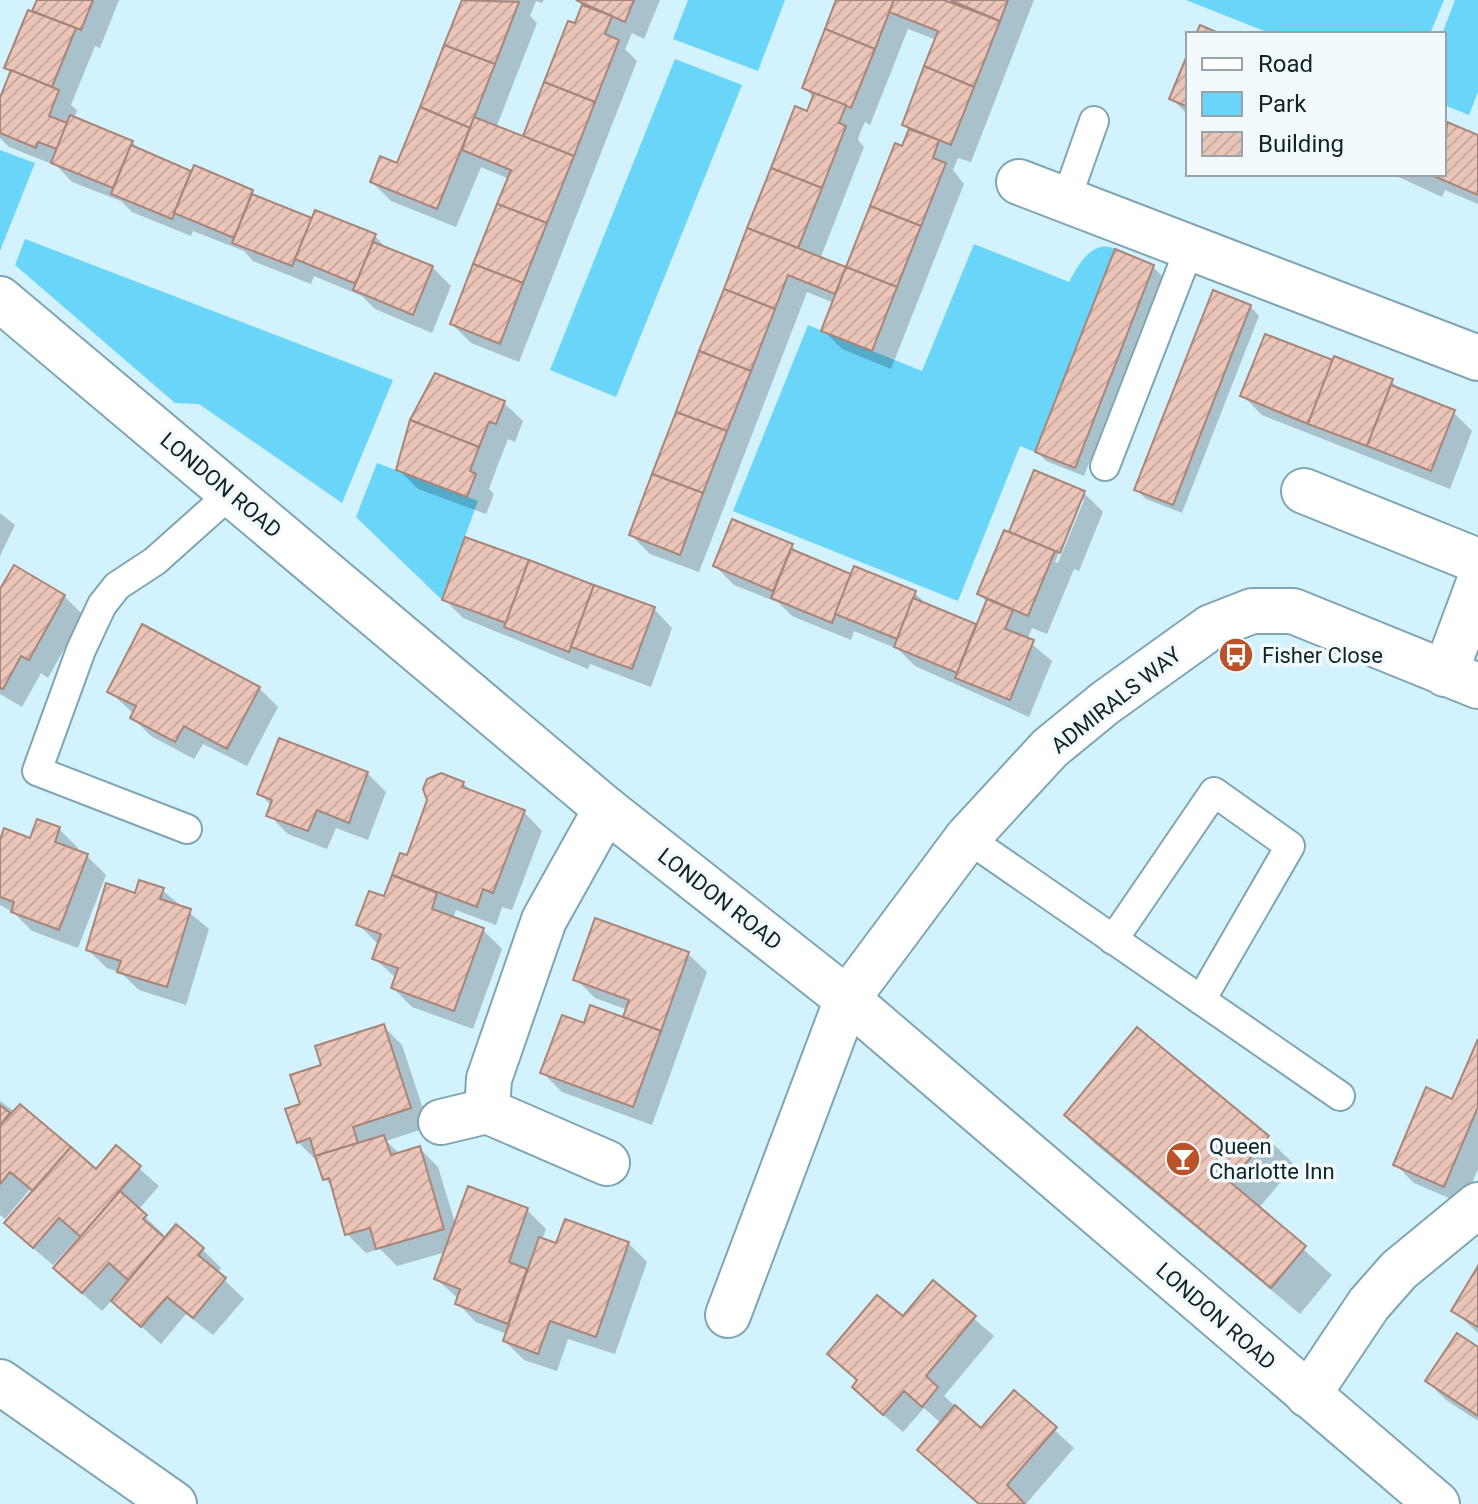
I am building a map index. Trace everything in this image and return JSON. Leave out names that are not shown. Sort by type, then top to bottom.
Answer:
[{"type":"street","points":[[1019,182],[1478,358]]},
{"type":"street","name":"LONDON ROAD","points":[[0,299],[606,809],[847,999],[1437,1504]]},
{"type":"street","points":[[1304,491],[1478,561]]},
{"type":"street","points":[[1462,680],[1478,585]]},
{"type":"street","name":"ADMIRALS WAY","points":[[728,1315],[847,999],[967,838],[1050,748],[1105,703],[1211,627],[1252,611],[1293,611],[1347,630],[1462,680]]},
{"type":"street","points":[[487,1111],[489,1079],[544,920],[606,809]]},
{"type":"street","points":[[441,1122],[487,1111],[607,1163]]},
{"type":"street","points":[[1308,1395],[1369,1304],[1399,1270],[1478,1205]]},
{"type":"street","points":[[0,1382],[174,1504]]},
{"type":"lane","points":[[1066,200],[1094,121]]},
{"type":"lane","points":[[1105,466],[1190,247]]},
{"type":"lane","points":[[187,829],[37,771],[81,650],[102,605],[117,586],[155,561],[230,494]]},
{"type":"lane","points":[[1113,940],[1214,792],[1290,846],[1201,1000]]},
{"type":"lane","points":[[967,838],[1340,1096]]},
{"type":"green space","points":[[688,0],[785,0],[758,71],[673,39]]},
{"type":"green space","points":[[1186,0],[1444,0],[1431,32],[1267,32]]},
{"type":"green space","points":[[1455,0],[1478,0],[1478,92],[1469,115],[1446,106],[1446,32],[1443,32]]},
{"type":"green space","points":[[675,59],[742,85],[616,397],[550,370]]},
{"type":"green space","points":[[0,150],[35,163],[0,251]]},
{"type":"green space","points":[[25,239],[393,380],[342,503],[199,404],[175,403],[15,265]]},
{"type":"green space","points":[[974,244],[1069,282],[1093,250],[1100,247],[1115,249],[1035,452],[1020,446],[958,601],[733,511],[808,325],[922,371]]},
{"type":"green space","points":[[377,463],[478,501],[442,600],[356,517]]},
{"type":"building","points":[[37,0],[93,0],[81,30],[32,11]]},
{"type":"building","points":[[462,0],[519,2],[495,64],[444,45]]},
{"type":"building","points":[[576,0],[634,0],[625,22]]},
{"type":"building","points":[[836,0],[894,0],[875,49],[825,29]]},
{"type":"building","points":[[894,0],[944,0],[1000,21],[974,87],[924,66],[938,31],[889,12]]},
{"type":"building","points":[[950,0],[1008,0],[1000,21]]},
{"type":"building","points":[[582,5],[612,16],[605,34],[619,40],[595,102],[544,82],[568,21],[575,23]]},
{"type":"building","points":[[28,10],[76,28],[52,87],[4,68]]},
{"type":"building","points":[[1200,25],[1216,32],[1197,32]]},
{"type":"building","points":[[825,29],[875,49],[851,108],[802,88]]},
{"type":"building","points":[[444,45],[495,64],[470,128],[420,107]]},
{"type":"building","points":[[1186,58],[1186,106],[1169,99]]},
{"type":"building","points":[[924,66],[974,87],[951,145],[902,125]]},
{"type":"building","points":[[11,70],[59,90],[49,116],[67,123],[57,149],[38,142],[36,148],[0,133],[0,98]]},
{"type":"building","points":[[544,82],[595,102],[574,156],[523,136]]},
{"type":"building","points":[[814,93],[846,105],[839,123],[846,126],[822,188],[771,168],[795,106],[807,111]]},
{"type":"building","points":[[420,107],[470,128],[437,209],[370,182],[380,156],[397,163]]},
{"type":"building","points":[[70,115],[133,141],[113,188],[51,163]]},
{"type":"building","points":[[474,117],[574,156],[547,223],[497,204],[511,170],[462,150]]},
{"type":"building","points":[[1447,122],[1478,135],[1478,195],[1434,176],[1446,176]]},
{"type":"building","points":[[909,129],[939,140],[933,158],[946,163],[921,226],[870,206],[895,143],[902,146]]},
{"type":"building","points":[[131,145],[191,171],[172,219],[111,194]]},
{"type":"building","points":[[194,165],[253,190],[234,238],[174,213]]},
{"type":"building","points":[[771,168],[822,188],[798,248],[747,228]]},
{"type":"building","points":[[252,194],[312,218],[292,266],[232,243]]},
{"type":"building","points":[[497,204],[547,223],[523,283],[473,264]]},
{"type":"building","points":[[870,206],[921,226],[897,287],[846,267]]},
{"type":"building","points":[[315,210],[376,234],[356,284],[295,259]]},
{"type":"building","points":[[747,228],[846,267],[835,294],[788,275],[775,309],[724,289]]},
{"type":"building","points":[[373,242],[433,266],[413,315],[353,290]]},
{"type":"building","points":[[1115,249],[1154,265],[1075,468],[1035,452]]},
{"type":"building","points":[[473,264],[523,283],[500,344],[450,324]]},
{"type":"building","points":[[846,267],[897,287],[872,351],[821,331]]},
{"type":"building","points":[[724,289],[775,309],[751,371],[699,351]]},
{"type":"building","points":[[1213,290],[1251,305],[1173,505],[1134,490]]},
{"type":"building","points":[[1265,334],[1333,360],[1308,424],[1240,396]]},
{"type":"building","points":[[699,351],[751,371],[727,431],[676,412]]},
{"type":"building","points":[[1334,356],[1393,379],[1367,446],[1308,424]]},
{"type":"building","points":[[435,373],[505,401],[496,424],[489,422],[479,447],[410,420]]},
{"type":"building","points":[[1391,385],[1455,410],[1431,471],[1367,446]]},
{"type":"building","points":[[676,412],[727,431],[703,493],[652,474]]},
{"type":"building","points":[[410,420],[479,447],[470,471],[476,474],[467,497],[396,470]]},
{"type":"building","points":[[1034,470],[1085,491],[1060,553],[1009,532]]},
{"type":"building","points":[[652,474],[703,493],[680,555],[629,535]]},
{"type":"building","points":[[732,519],[793,544],[773,591],[713,566]]},
{"type":"building","points":[[1004,530],[1055,551],[1028,616],[977,594]]},
{"type":"building","points":[[465,537],[529,560],[506,623],[442,600]]},
{"type":"building","points":[[791,549],[851,574],[832,623],[771,598]]},
{"type":"building","points":[[529,560],[594,585],[569,652],[504,627]]},
{"type":"building","points":[[14,565],[65,595],[29,660],[21,656],[3,689],[0,688],[0,589]]},
{"type":"building","points":[[854,566],[916,591],[897,639],[835,614]]},
{"type":"building","points":[[594,585],[655,607],[632,669],[571,647]]},
{"type":"building","points":[[913,598],[976,624],[957,673],[894,647]]},
{"type":"building","points":[[987,599],[1013,610],[1005,629],[1034,640],[1010,700],[955,678]]},
{"type":"building","points":[[142,624],[260,687],[227,749],[184,726],[175,742],[130,718],[136,706],[107,692]]},
{"type":"building","points":[[279,738],[368,772],[349,823],[317,810],[308,831],[266,816],[272,800],[257,794]]},
{"type":"building","points":[[441,773],[464,782],[462,787],[525,810],[493,893],[483,889],[477,907],[392,875],[400,853],[407,855],[427,800],[423,789],[427,779]]},
{"type":"building","points":[[37,819],[60,827],[55,842],[88,854],[59,930],[11,912],[14,902],[0,897],[0,840],[4,828],[30,838]]},
{"type":"building","points":[[392,875],[437,893],[432,909],[484,928],[454,1011],[391,988],[398,968],[372,959],[381,934],[356,925],[369,891],[384,896]]},
{"type":"building","points":[[139,880],[164,888],[160,899],[191,909],[167,987],[117,972],[121,961],[86,950],[106,883],[135,893]]},
{"type":"building","points":[[595,918],[689,952],[661,1031],[623,1017],[629,1000],[573,980]]},
{"type":"building","points":[[590,1005],[661,1031],[633,1107],[540,1073],[562,1015],[584,1023]]},
{"type":"building","points":[[384,1024],[411,1108],[353,1127],[358,1143],[315,1156],[310,1138],[297,1143],[285,1109],[300,1104],[290,1075],[321,1065],[315,1046]]},
{"type":"building","name":"Queen Charlotte Inn","points":[[1137,1027],[1269,1136],[1230,1182],[1306,1246],[1271,1288],[1064,1115]]},
{"type":"building","points":[[1478,1039],[1478,1107],[1444,1187],[1393,1165],[1426,1087],[1452,1099]]},
{"type":"building","points":[[20,1104],[71,1147],[33,1191],[10,1172],[0,1184],[0,1125]]},
{"type":"building","points":[[0,1105],[10,1113],[0,1125]]},
{"type":"building","points":[[384,1135],[391,1155],[420,1146],[444,1229],[376,1249],[370,1228],[345,1235],[329,1178],[323,1180],[315,1156]]},
{"type":"building","points":[[116,1145],[141,1166],[81,1237],[59,1218],[33,1248],[4,1223],[71,1147],[96,1169]]},
{"type":"building","points":[[468,1186],[528,1208],[509,1262],[527,1269],[508,1324],[455,1304],[460,1289],[434,1279]]},
{"type":"building","points":[[120,1191],[147,1215],[143,1219],[165,1238],[128,1280],[109,1263],[82,1293],[53,1268]]},
{"type":"building","points":[[565,1219],[629,1242],[596,1337],[550,1321],[538,1354],[503,1341],[539,1237],[556,1243]]},
{"type":"building","points":[[176,1224],[204,1248],[198,1255],[226,1278],[193,1318],[167,1297],[141,1327],[111,1301]]},
{"type":"building","points":[[1478,1266],[1478,1327],[1451,1311]]},
{"type":"building","points":[[933,1280],[976,1316],[926,1376],[938,1387],[922,1407],[904,1391],[883,1415],[852,1387],[857,1380],[827,1354],[877,1295],[903,1316]]},
{"type":"building","points":[[1457,1333],[1478,1347],[1478,1416],[1425,1381]]},
{"type":"building","points":[[1014,1390],[1057,1427],[1007,1485],[1025,1504],[979,1504],[917,1450],[955,1405],[981,1428]]},
{"type":"place","name":"Fisher Close","points":[[1236,655]]},
{"type":"place","name":"Queen Charlotte Inn","points":[[1183,1159]]}]
